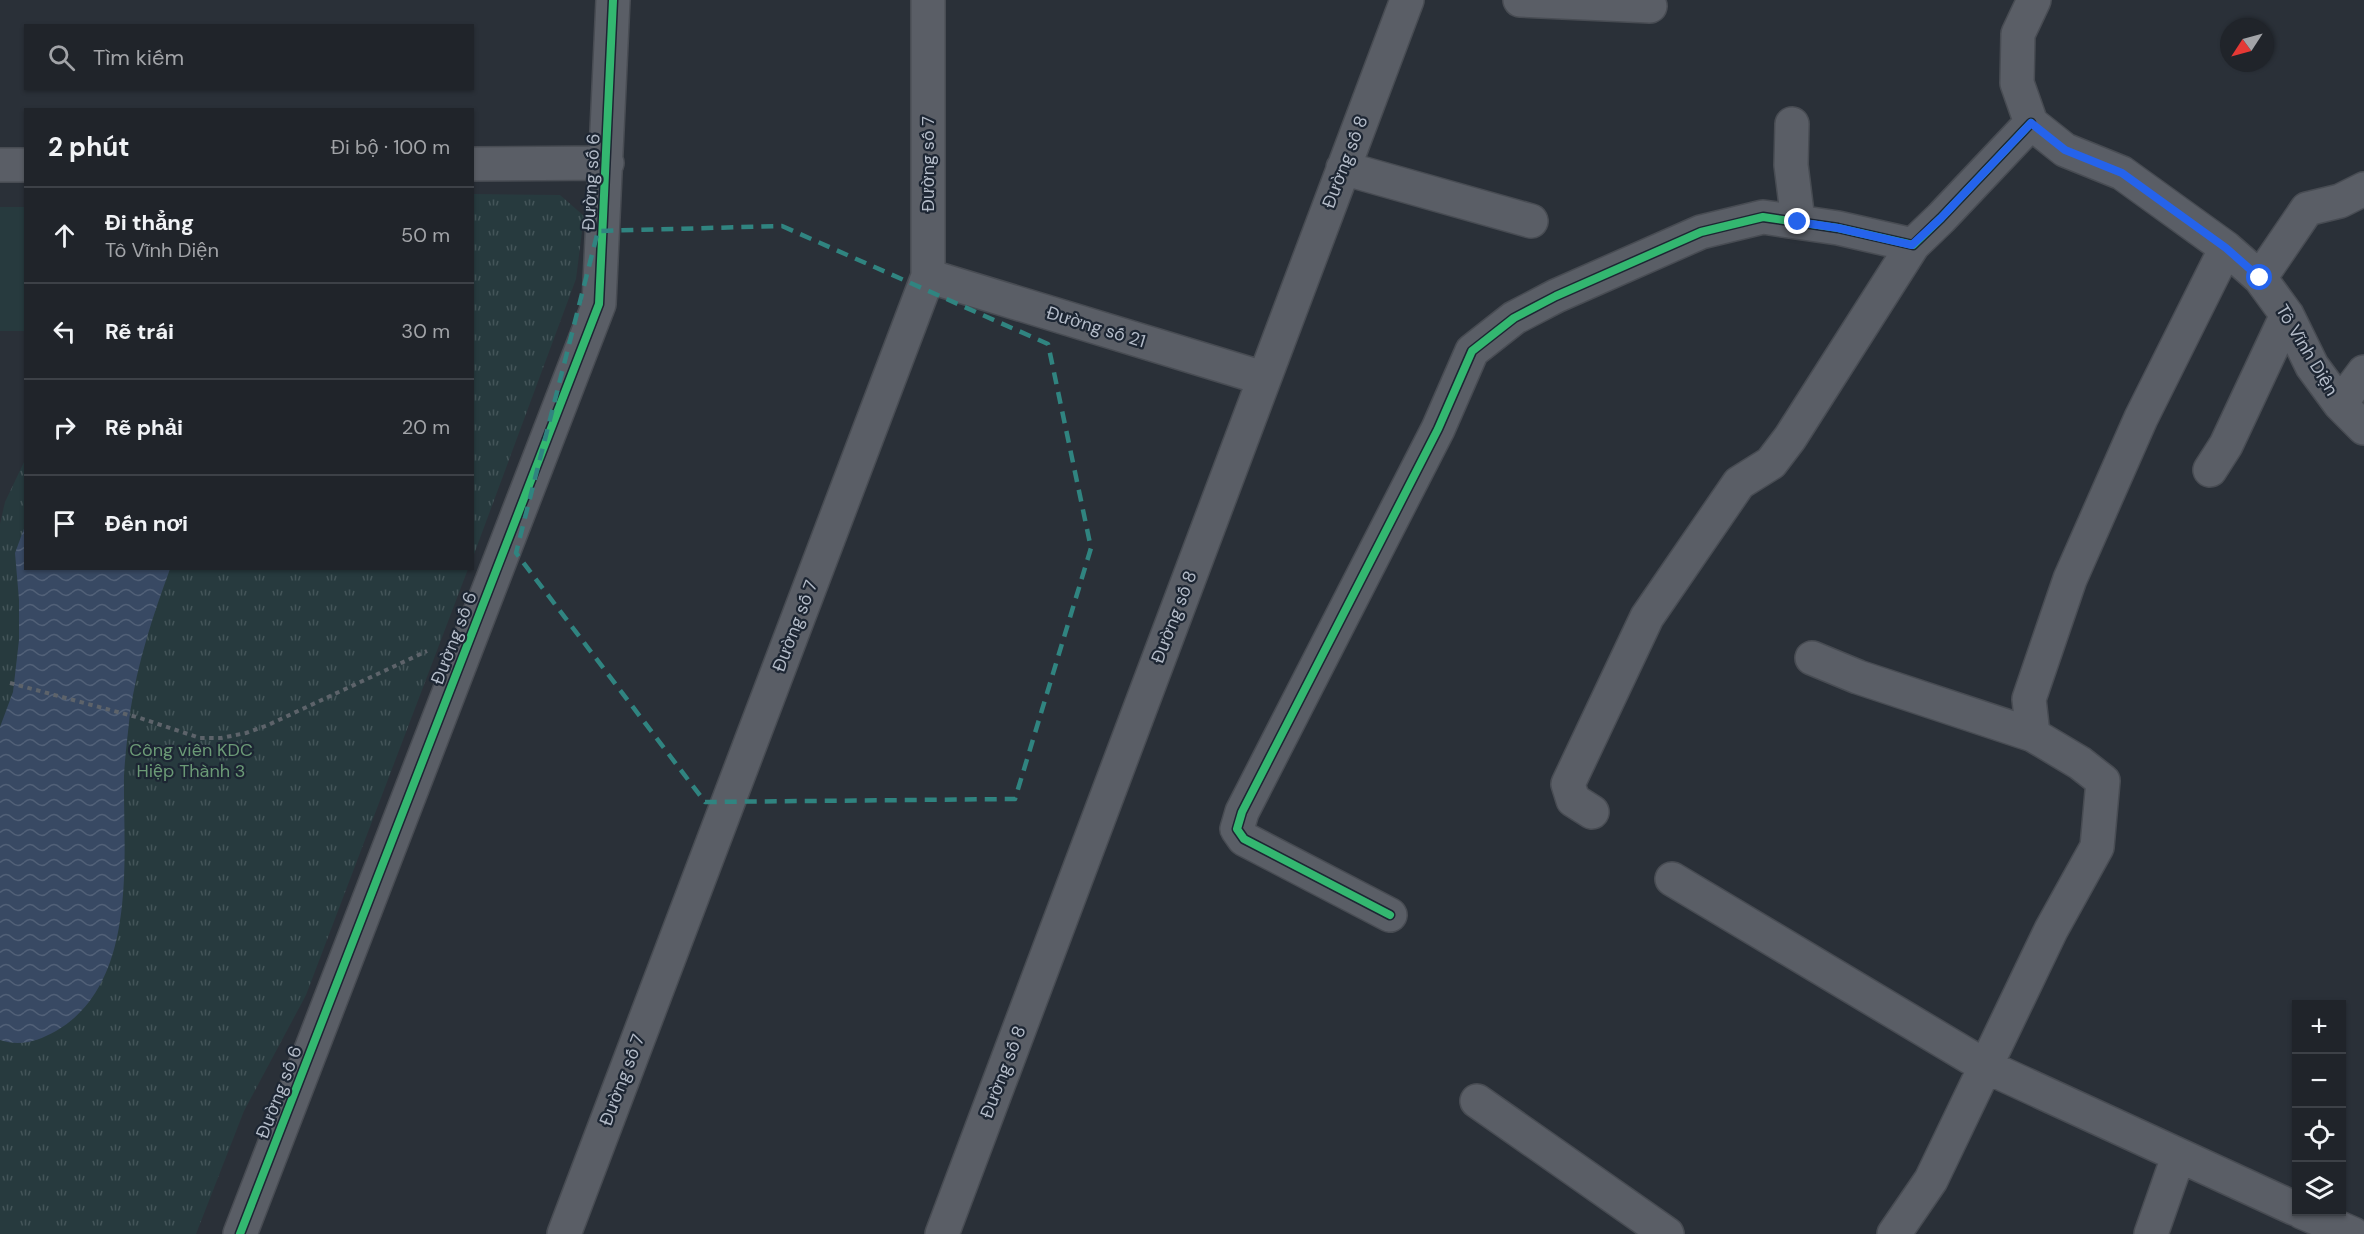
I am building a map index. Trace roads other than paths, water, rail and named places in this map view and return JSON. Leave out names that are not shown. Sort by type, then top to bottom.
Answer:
[{"type":"street","name":"Đường số 6","points":[[240,1234],[599,304],[613,0]]},
{"type":"street","name":"Đường số 7","points":[[564,1234],[928,276],[928,0]]},
{"type":"street","name":"Đường số 8","points":[[942,1234],[1407,0]]},
{"type":"street","points":[[1520,0],[1650,6]]},
{"type":"street","points":[[1592,812],[1573,800],[1568,784],[1647,617],[1739,483],[1771,463],[1790,438],[1912,245],[1941,218],[2031,123],[2017,83],[2018,34],[2034,0]]},
{"type":"street","name":"Tô Vĩnh Diện","points":[[2031,123],[2065,150],[2122,173],[2226,248],[2260,278],[2287,315],[2312,366],[2340,404],[2364,428]]},
{"type":"street","points":[[1792,124],[1791,165],[1798,222]]},
{"type":"street","points":[[474,164],[607,164]]},
{"type":"street","points":[[0,165],[24,165]]},
{"type":"street","points":[[1343,168],[1531,221]]},
{"type":"street","points":[[2260,278],[2307,209],[2340,201],[2364,189]]},
{"type":"street","points":[[1390,915],[1244,839],[1238,830],[1242,812],[1438,429],[1472,351],[1514,318],[1556,296],[1701,232],[1763,217],[1838,228],[1912,245]]},
{"type":"street","points":[[2033,735],[2029,699],[2070,579],[2141,418],[2226,248]]},
{"type":"street","name":"Đường số 21","points":[[928,276],[1263,378]]},
{"type":"street","points":[[2210,470],[2226,445],[2287,315]]},
{"type":"street","points":[[2340,404],[2364,372]]},
{"type":"street","points":[[1812,658],[1858,677],[2033,735],[2080,764],[2103,782],[2097,846],[2051,930],[1931,1180],[1894,1234]]},
{"type":"street","points":[[1672,879],[1985,1066],[2178,1157],[2292,1207]]},
{"type":"street","points":[[1477,1101],[1667,1234]]},
{"type":"street","points":[[2151,1234],[2178,1157]]},
{"type":"street","points":[[2311,1216],[2353,1234]]},
{"type":"water","points":[[24,529],[24,570],[170,570],[146,640],[130,713],[124,776],[124,880],[121,916],[114,951],[102,982],[83,1010],[49,1035],[22,1043],[0,1040],[0,727],[13,692],[19,640],[19,600],[15,553]]},
{"type":"park label","name":"Công viên KDC Hiệp Thành 3","points":[[191,760]]}]
